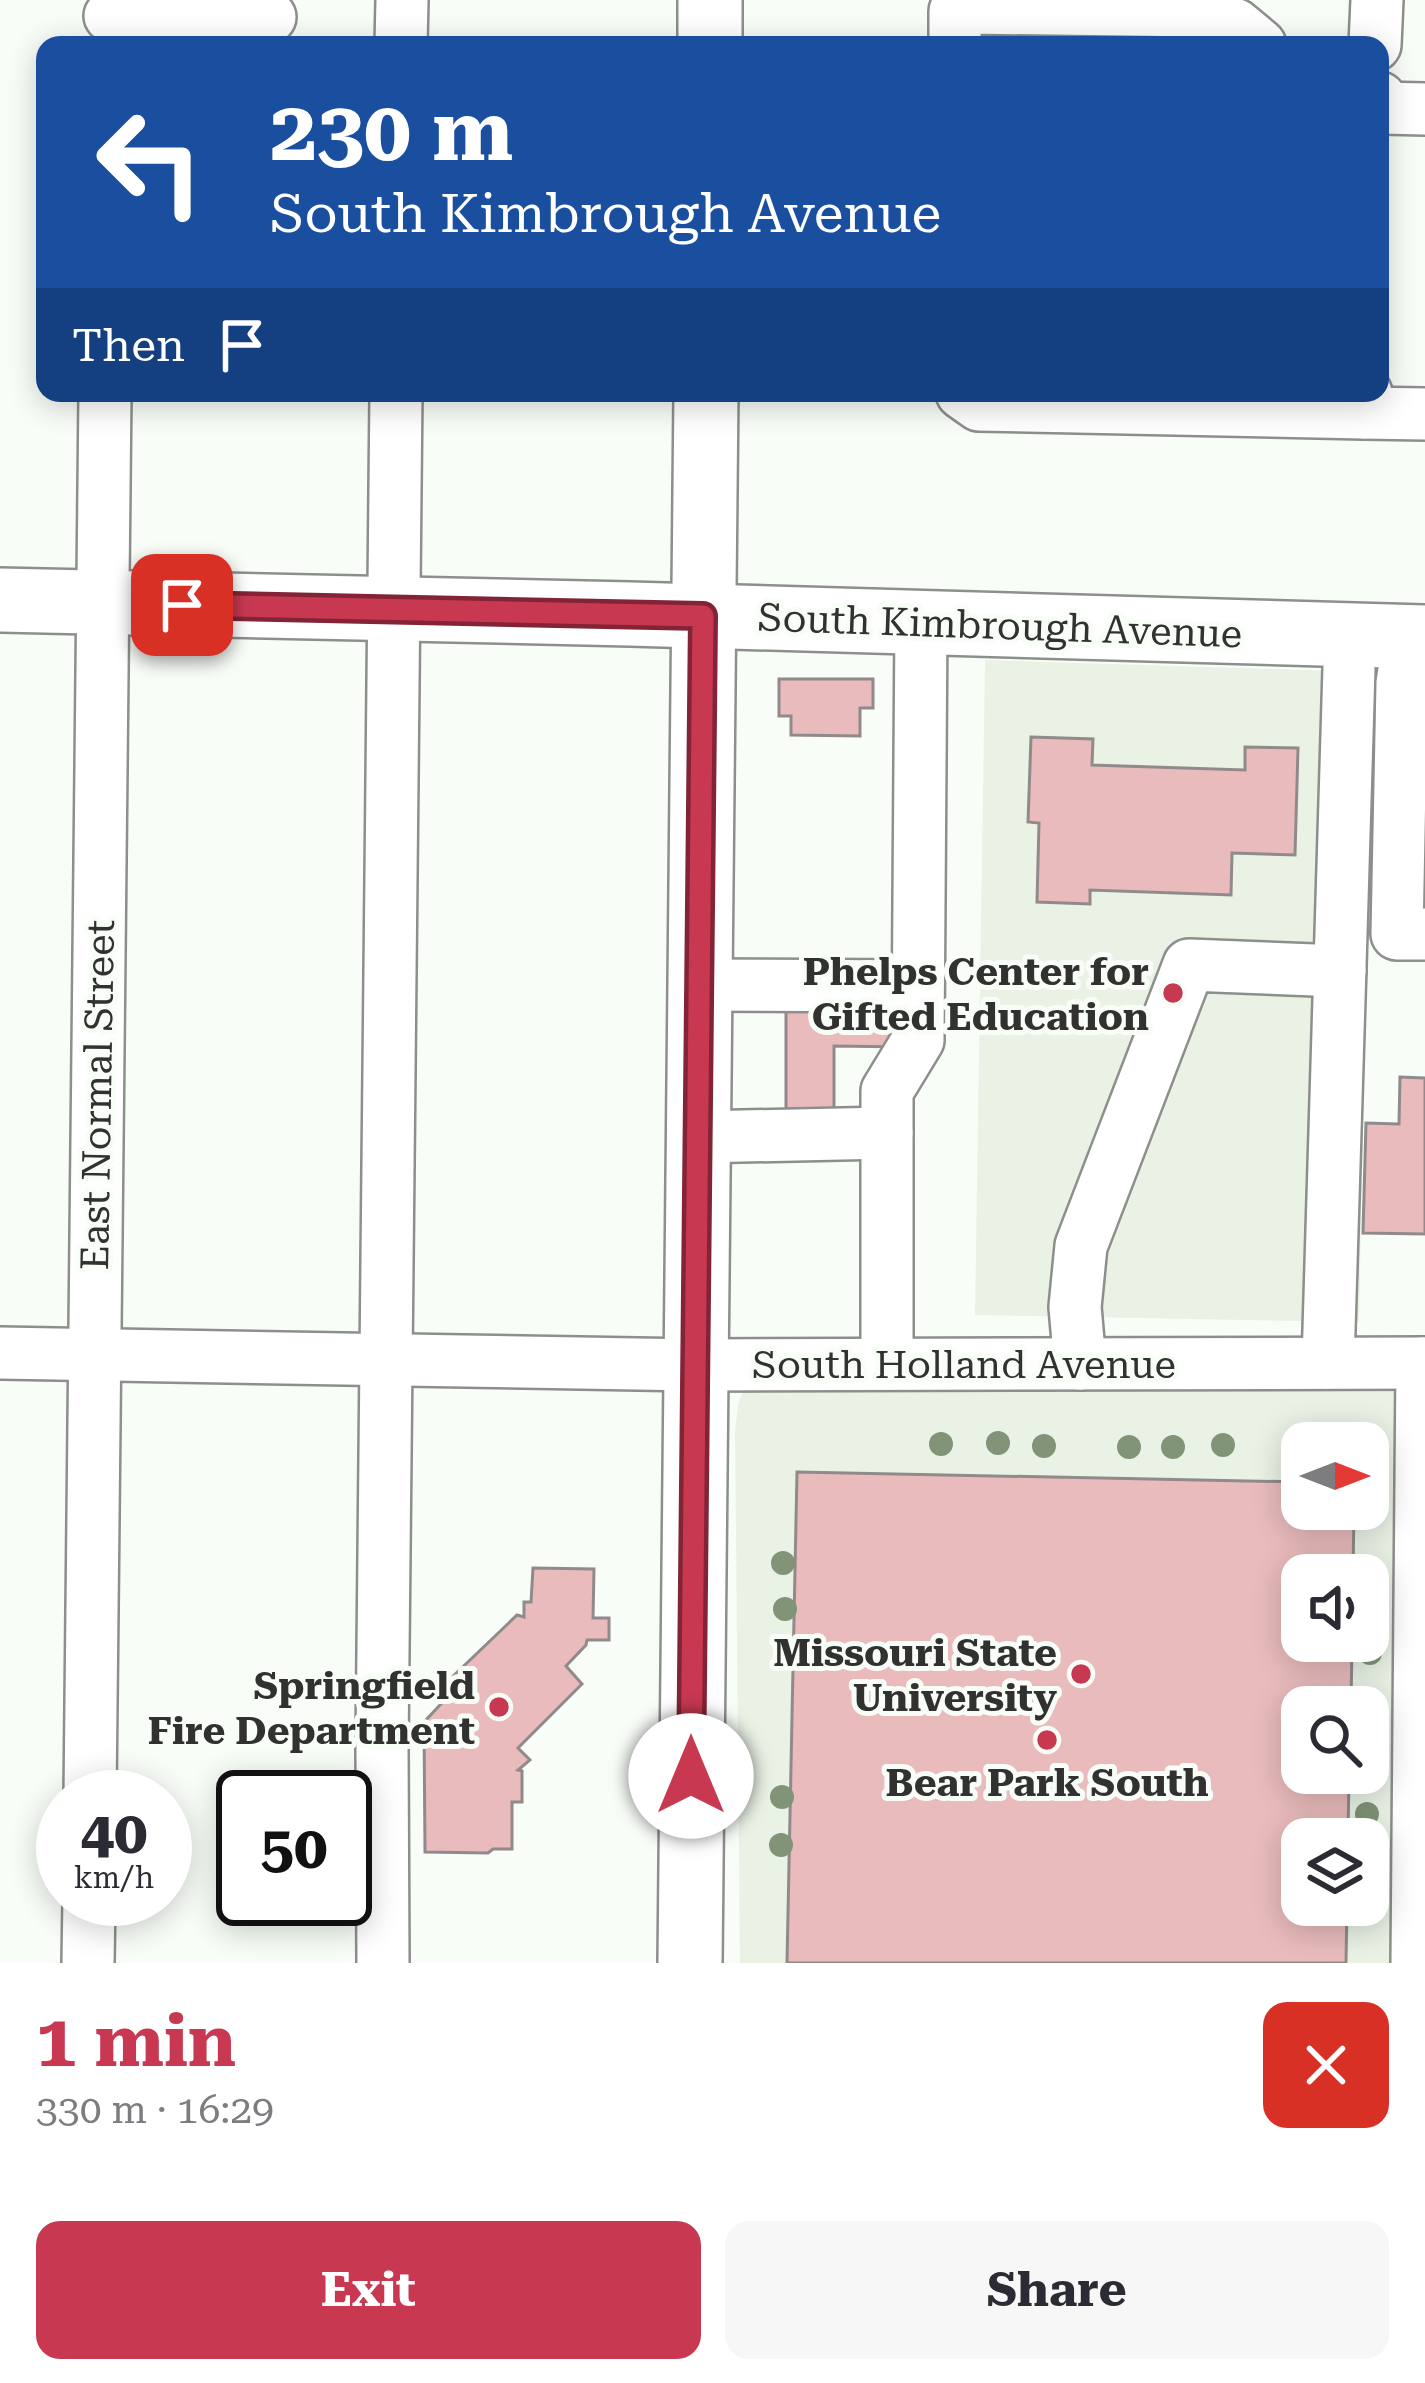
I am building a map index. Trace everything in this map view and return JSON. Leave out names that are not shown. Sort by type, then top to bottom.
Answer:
[{"type":"main road","points":[[710,0],[710,36]]},
{"type":"main road","points":[[690,1963],[706,402]]},
{"type":"main road","name":"South Kimbrough Avenue","points":[[0,600],[1395,636]]},
{"type":"street","points":[[401,36],[402,0]]},
{"type":"street","points":[[1375,36],[1377,0]]},
{"type":"street","points":[[955,36],[956,10],[970,8],[1203,11],[1249,36]]},
{"type":"street","points":[[110,20],[270,17]]},
{"type":"street","name":"East Normal Street","points":[[90,1770],[105,402]]},
{"type":"street","points":[[383,1963],[396,402]]},
{"type":"street","points":[[974,402],[979,406],[1365,403],[1425,414]]},
{"type":"street","points":[[887,1364],[887,1091],[918,1040],[921,622]]},
{"type":"street","points":[[1395,636],[1402,683],[1397,934],[1425,934]]},
{"type":"street","points":[[1328,1364],[1340,971],[1395,636]]},
{"type":"street","points":[[1080,1364],[1075,1307],[1081,1246],[1189,965],[1340,971]]},
{"type":"street","points":[[699,985],[918,986]]},
{"type":"street","points":[[697,1137],[887,1132]]},
{"type":"street","name":"South Holland Avenue","points":[[0,1353],[695,1365],[1424,1363]]},
{"type":"street","points":[[1417,1963],[1424,1363]]},
{"type":"street","points":[[88,1963],[89,1926]]},
{"type":"shaded area","name":"Phelps Center for Gifted Education","points":[[985,660],[1372,672],[1359,1322],[975,1315]]},
{"type":"shaded area","name":"Missouri State University","points":[[1425,1384],[1425,1963],[740,1963],[738,1405],[744,1388]]},
{"type":"building","points":[[779,679],[873,679],[873,708],[860,708],[860,736],[791,735],[791,716],[779,716]]},
{"type":"building","points":[[1031,737],[1093,739],[1092,765],[1245,770],[1245,747],[1298,748],[1295,855],[1232,853],[1231,895],[1090,890],[1090,904],[1037,902],[1039,823],[1028,822]]},
{"type":"building","points":[[786,998],[904,998],[904,1047],[834,1046],[834,1127],[786,1126]]},
{"type":"building","points":[[1400,1077],[1425,1078],[1425,1234],[1363,1233],[1366,1123],[1399,1124]]},
{"type":"building","name":"Missouri State University","points":[[797,1472],[1281,1482],[1281,1530],[1354,1530],[1353,1554],[1281,1554],[1281,1662],[1352,1662],[1351,1686],[1281,1686],[1281,1794],[1349,1794],[1348,1818],[1281,1818],[1281,1926],[1347,1926],[1346,1963],[787,1963]]},
{"type":"building","name":"Springfield Fire Department","points":[[533,1568],[594,1569],[593,1618],[609,1618],[609,1640],[587,1640],[566,1666],[582,1684],[518,1748],[530,1760],[518,1770],[522,1771],[522,1802],[512,1802],[512,1849],[425,1852],[424,1722],[453,1691],[445,1684],[517,1615],[524,1617],[524,1602],[531,1602]]},
{"type":"place","name":"Phelps Center for Gifted Education","points":[[1173,993]]},
{"type":"place","name":"Missouri State University","points":[[1081,1674]]},
{"type":"place","name":"Springfield Fire Department","points":[[499,1707]]},
{"type":"place","name":"Bear Park South","points":[[1047,1740]]},
{"type":"route","points":[[182,605],[703,616],[691,1776]]}]
